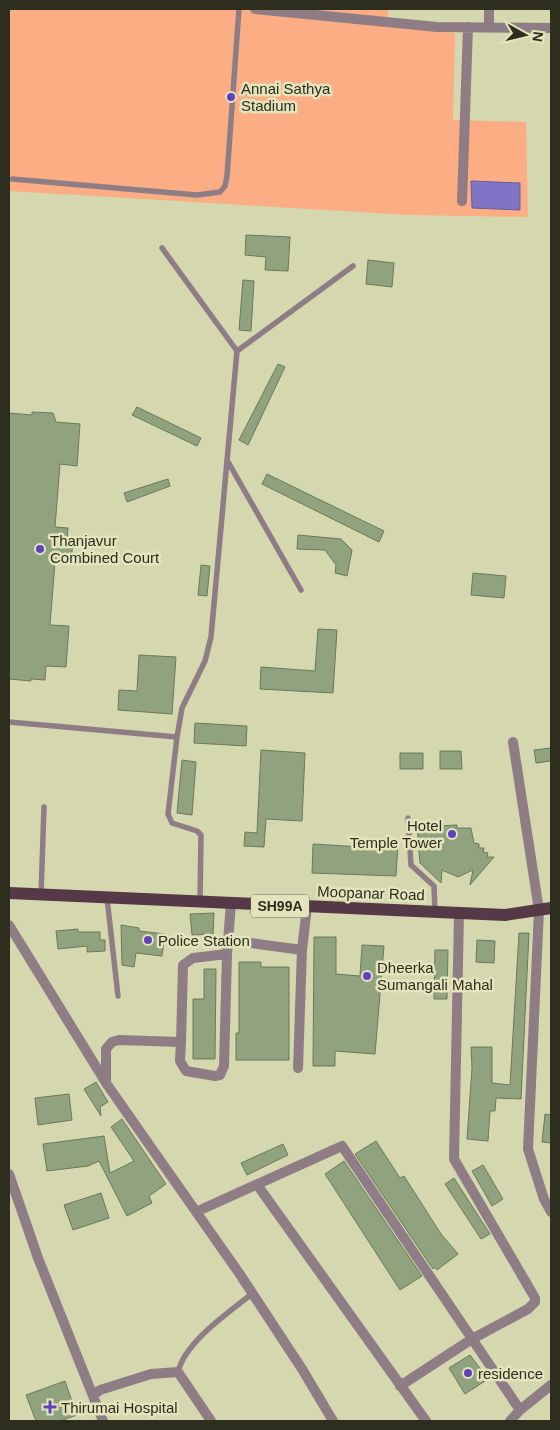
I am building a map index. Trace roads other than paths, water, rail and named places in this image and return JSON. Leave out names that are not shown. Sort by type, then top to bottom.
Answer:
[{"type":"main road","name":"Moopanar Road","points":[[9,893],[506,915],[545,908]]},
{"type":"street","points":[[255,9],[429,26],[551,28]]},
{"type":"street","points":[[489,9],[489,28]]},
{"type":"street","points":[[462,201],[468,27]]},
{"type":"street","points":[[513,742],[545,908],[528,1149],[544,1199],[551,1212]]},
{"type":"street","points":[[228,954],[193,958],[183,966],[180,1061],[186,1071],[215,1076],[220,1075],[224,1066],[231,904]]},
{"type":"street","points":[[298,1068],[302,950],[307,907]]},
{"type":"street","points":[[400,1386],[472,1339],[533,1306],[534,1298],[454,1159],[460,913]]},
{"type":"street","points":[[9,925],[106,1083],[198,1211],[302,1369],[333,1421]]},
{"type":"street","points":[[228,940],[302,950]]},
{"type":"street","points":[[106,1083],[106,1049],[112,1042],[119,1040],[181,1042]]},
{"type":"street","points":[[198,1211],[258,1186],[342,1146],[520,1410]]},
{"type":"street","points":[[9,1174],[38,1258],[103,1421]]},
{"type":"street","points":[[258,1186],[426,1421]]},
{"type":"street","points":[[94,1395],[100,1390],[150,1374],[178,1372],[212,1421]]},
{"type":"street","points":[[510,1421],[520,1410],[551,1385]]},
{"type":"lane","points":[[12,180],[197,195],[220,192],[225,186],[227,176],[239,9]]},
{"type":"lane","points":[[162,248],[237,351],[211,637],[206,661],[182,708],[168,814],[172,823],[197,831],[201,835],[200,902]]},
{"type":"lane","points":[[237,351],[353,266]]},
{"type":"lane","points":[[227,460],[301,590]]},
{"type":"lane","points":[[9,722],[177,737]]},
{"type":"lane","points":[[41,895],[44,807]]},
{"type":"lane","points":[[408,818],[409,859],[416,871],[434,886],[435,912]]},
{"type":"lane","points":[[107,898],[118,996]]},
{"type":"lane","points":[[178,1372],[181,1359],[216,1322],[253,1293]]},
{"type":"place","name":"Annai Sathya Stadium","points":[[231,97]]},
{"type":"place","name":"Thanjavur Combined Court","points":[[40,549]]},
{"type":"place","name":"Hotel Temple Tower","points":[[452,834]]},
{"type":"place","name":"Police Station","points":[[148,940]]},
{"type":"place","name":"Dheerka Sumangali Mahal","points":[[367,976]]},
{"type":"place","name":"residence","points":[[468,1373]]},
{"type":"place","name":"Thirumai Hospital","points":[[50,1407]]}]
